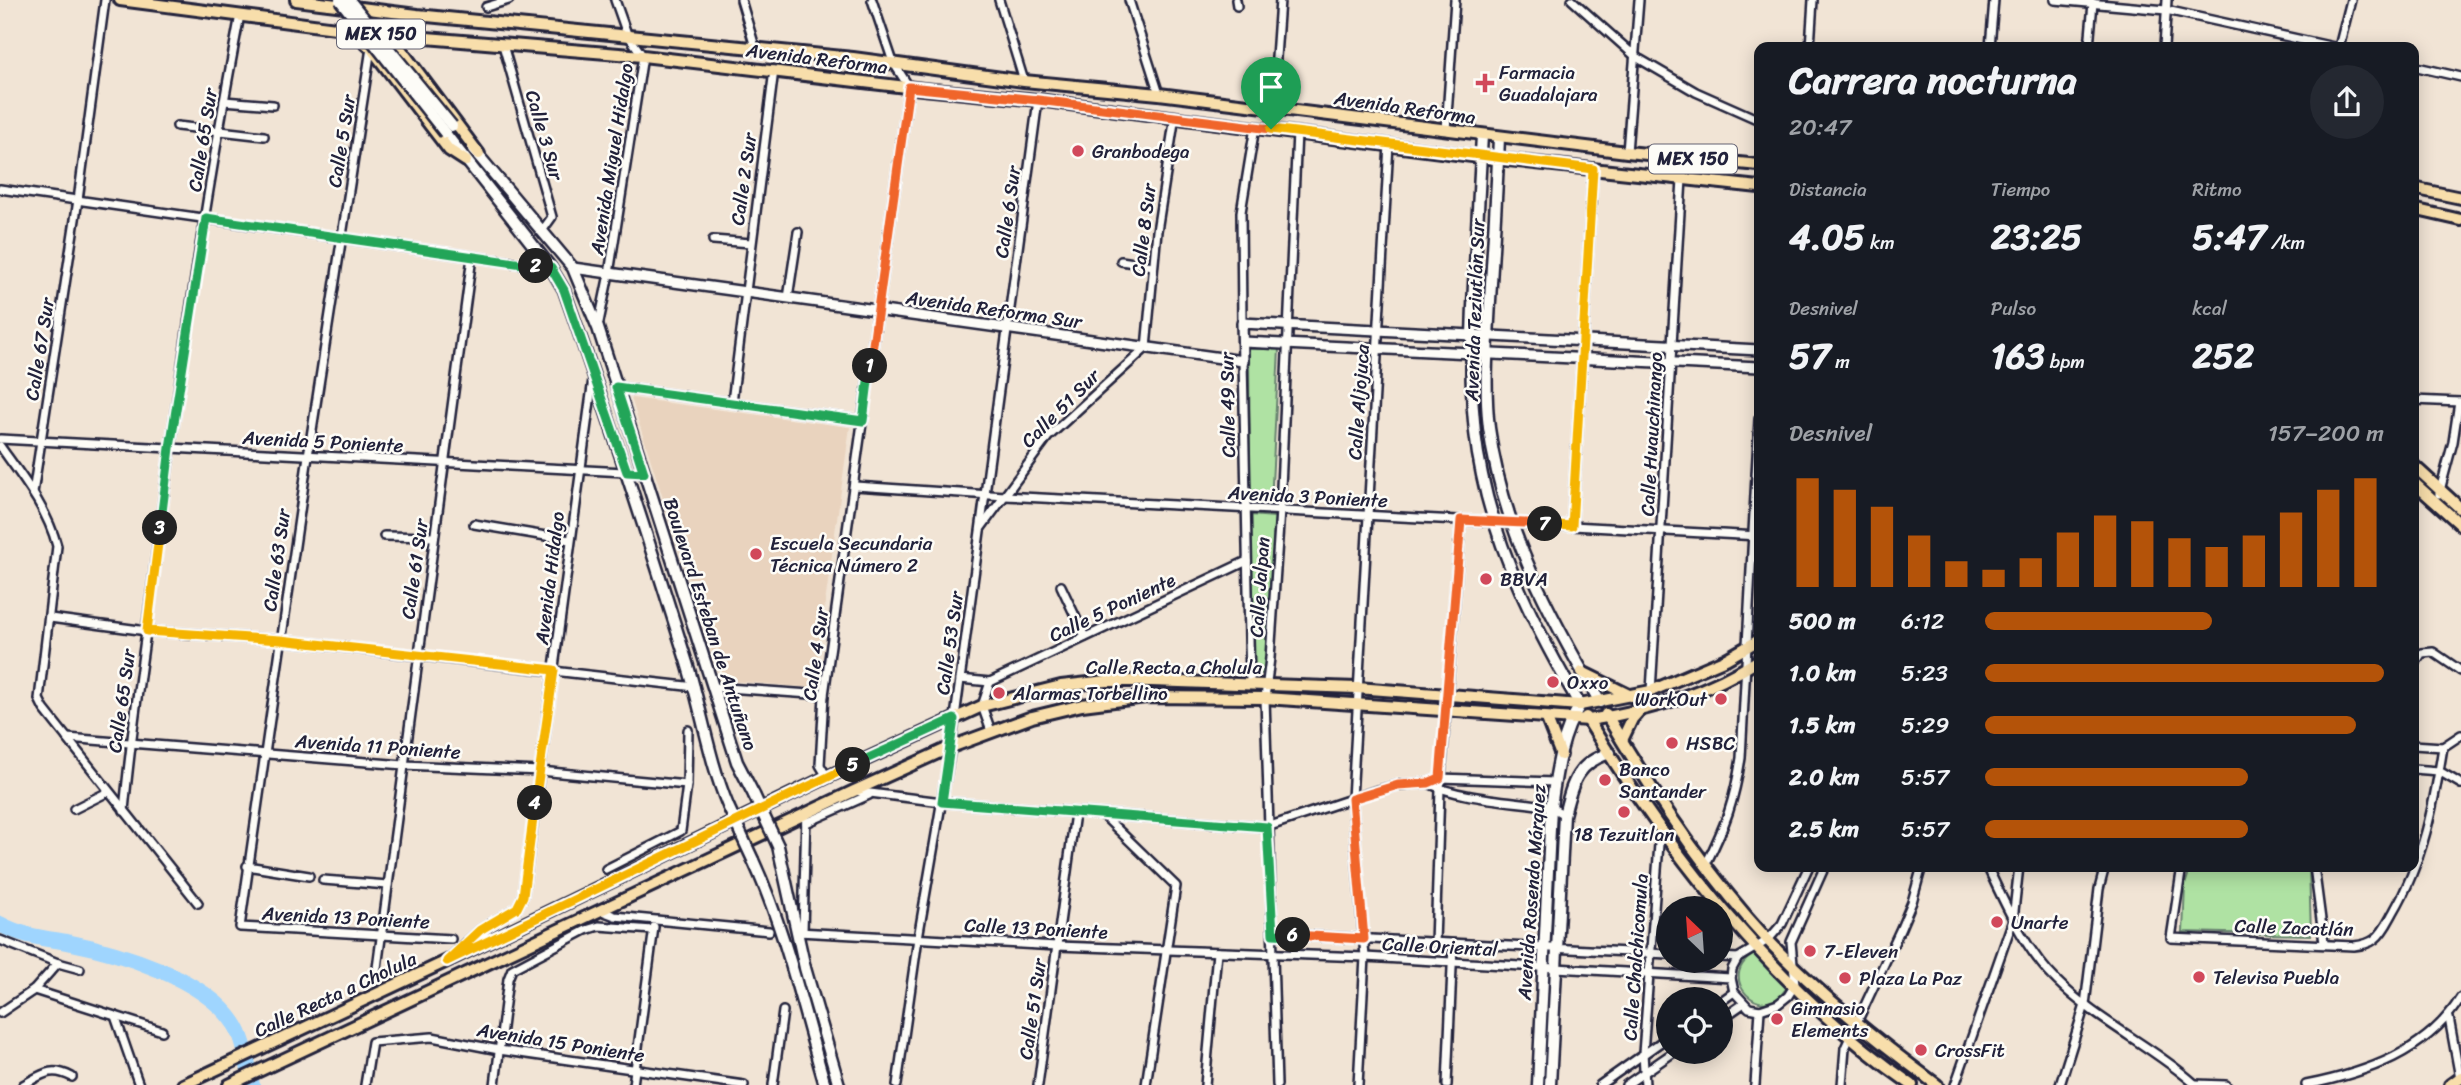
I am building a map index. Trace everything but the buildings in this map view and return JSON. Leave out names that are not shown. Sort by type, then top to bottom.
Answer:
[{"type":"main road","name":"Avenida Reforma","points":[[120,0],[390,35],[643,56],[1038,100],[1480,156],[1754,186]]},
{"type":"main road","name":"Avenida Reforma","points":[[296,0],[893,62],[1024,81],[1159,93],[1482,135],[1754,165]]},
{"type":"main road","name":"Boulevard Esteban de Antuñano","points":[[340,0],[449,130],[478,154],[573,268],[598,328],[737,762],[778,846],[800,932],[805,968],[839,1085]]},
{"type":"main road","name":"Boulevard Esteban de Antuñano","points":[[349,0],[449,130],[466,161],[551,268],[564,290],[627,472],[695,687],[715,775],[770,897],[825,1085]]},
{"type":"main road","points":[[363,0],[372,10]]},
{"type":"main road","points":[[351,30],[371,48],[449,150],[466,161]]},
{"type":"main road","points":[[390,35],[478,154]]},
{"type":"main road","name":"Avenida Teziutlán Sur","points":[[1482,135],[1471,353],[1475,435],[1494,522],[1534,621],[1580,705],[1660,831],[1721,910],[1850,1037],[1912,1085]]},
{"type":"main road","name":"Avenida Teziutlán Sur","points":[[1500,137],[1487,354],[1489,429],[1512,522],[1544,602],[1622,740],[1706,864],[1768,940],[1794,966],[1857,1023],[1937,1085]]},
{"type":"main road","points":[[2419,189],[2458,196]]},
{"type":"main road","points":[[2419,210],[2461,220]]},
{"type":"main road","points":[[2419,472],[2461,525]]},
{"type":"main road","points":[[2419,485],[2461,509]]},
{"type":"main road","name":"Calle Recta a Cholula","points":[[183,1085],[827,777],[982,706],[1061,686],[1107,681],[1357,688],[1580,705],[1651,691],[1693,674],[1754,643]]},
{"type":"main road","name":"Calle Recta a Cholula","points":[[231,1084],[598,909],[806,818],[854,791],[951,747],[1032,717],[1082,705],[1146,697],[1265,698],[1589,720],[1639,711],[1680,698],[1754,663]]},
{"type":"main road","points":[[1582,673],[1631,696]]},
{"type":"main road","name":"Avenida Rosendo Márquez","points":[[1538,1085],[1551,807],[1570,720],[1580,705]]},
{"type":"main road","points":[[1622,740],[1639,711]]},
{"type":"main road","points":[[1547,719],[1562,755]]},
{"type":"main road","name":"Avenida Rosendo Márquez","points":[[1550,1085],[1564,815],[1571,787],[1578,774],[1596,757],[1610,753]]},
{"type":"street","name":"Calle 67 Sur","points":[[33,493],[78,200],[105,0]]},
{"type":"street","points":[[484,21],[485,4],[509,0]]},
{"type":"street","name":"Avenida Miguel Hidalgo","points":[[598,328],[643,56],[627,34],[615,0]]},
{"type":"street","points":[[741,0],[755,47]]},
{"type":"street","points":[[872,0],[893,62],[909,87]]},
{"type":"street","points":[[999,0],[1024,81]]},
{"type":"street","points":[[1129,0],[1159,93]]},
{"type":"street","points":[[1271,129],[1280,0]]},
{"type":"street","points":[[1446,130],[1455,0]]},
{"type":"street","points":[[1572,0],[1636,57],[1696,92],[1754,118]]},
{"type":"street","points":[[1627,152],[1639,0]]},
{"type":"street","points":[[1810,42],[1813,0]]},
{"type":"street","points":[[1990,42],[1994,0]]},
{"type":"street","points":[[2055,0],[2166,10],[2314,42]]},
{"type":"street","points":[[2164,42],[2167,0]]},
{"type":"street","points":[[2338,42],[2351,0]]},
{"type":"street","points":[[2089,42],[2093,3]]},
{"type":"street","name":"Calle 65 Sur","points":[[124,811],[170,448],[219,131],[240,15]]},
{"type":"street","name":"Calle 3 Sur","points":[[503,45],[552,217],[542,231]]},
{"type":"street","name":"Calle 5 Sur","points":[[341,239],[371,48]]},
{"type":"street","points":[[2419,67],[2461,77]]},
{"type":"street","name":"Calle 2 Sur","points":[[732,402],[774,70]]},
{"type":"street","name":"Calle 4 Sur","points":[[827,777],[820,765],[824,695],[909,87]]},
{"type":"street","name":"Calle 6 Sur","points":[[1007,329],[1038,100]]},
{"type":"street","points":[[224,101],[273,105]]},
{"type":"street","name":"Calle 8 Sur","points":[[1146,348],[1153,266],[1175,116]]},
{"type":"street","points":[[177,126],[264,136]]},
{"type":"street","name":"Calle 49 Sur","points":[[1250,683],[1241,212],[1255,127]]},
{"type":"street","name":"Calle Jalpan","points":[[1277,1085],[1265,698],[1280,510],[1297,132]]},
{"type":"street","name":"Calle Aljojuca","points":[[1358,1085],[1365,957],[1352,799],[1389,144]]},
{"type":"street","points":[[1572,526],[1593,169]]},
{"type":"street","name":"Calle Huauchinango","points":[[1651,691],[1682,179]]},
{"type":"street","points":[[0,189],[551,268]]},
{"type":"street","points":[[788,299],[798,232]]},
{"type":"street","name":"Calle 63 Sur","points":[[240,927],[263,754],[341,239]]},
{"type":"street","points":[[713,240],[751,243]]},
{"type":"street","name":"Calle 61 Sur","points":[[377,968],[472,257]]},
{"type":"street","points":[[1121,261],[1153,266]]},
{"type":"street","name":"Avenida Reforma Sur","points":[[573,268],[1243,361]]},
{"type":"street","points":[[1242,323],[1754,350]]},
{"type":"street","name":"Calle 53 Sur","points":[[897,1085],[951,747],[1007,329]]},
{"type":"street","points":[[1243,342],[1754,367]]},
{"type":"street","name":"Calle 51 Sur","points":[[979,531],[1048,438],[1146,348]]},
{"type":"street","name":"Avenida Hidalgo","points":[[447,961],[480,930],[517,908],[523,896],[594,374]]},
{"type":"street","points":[[616,387],[863,421]]},
{"type":"street","points":[[2419,400],[2460,402],[2453,442],[2438,496]]},
{"type":"street","name":"Avenida 5 Poniente","points":[[0,439],[644,473]]},
{"type":"street","points":[[0,446],[33,493],[53,531],[57,546],[50,618],[39,688],[44,709],[198,903]]},
{"type":"street","name":"Avenida 3 Poniente","points":[[855,486],[1754,536]]},
{"type":"street","points":[[1435,943],[1440,778],[1461,520]]},
{"type":"street","points":[[474,524],[570,540]]},
{"type":"street","points":[[384,536],[435,537]]},
{"type":"street","points":[[1706,864],[1725,826],[1735,796],[1741,758],[1746,649],[1754,559]]},
{"type":"street","name":"Calle 5 Poniente","points":[[990,682],[1247,561]]},
{"type":"street","points":[[1061,586],[1085,637]]},
{"type":"street","points":[[50,618],[147,631],[280,640],[695,687]]},
{"type":"street","points":[[2419,656],[2433,652],[2460,668]]},
{"type":"street","points":[[960,679],[990,682],[982,706],[991,731]]},
{"type":"street","points":[[714,687],[824,695]]},
{"type":"street","points":[[606,869],[681,831],[687,785],[688,730]]},
{"type":"street","points":[[2419,745],[2443,747],[2461,735]]},
{"type":"street","name":"Avenida 11 Poniente","points":[[67,738],[404,765],[540,771],[687,785]]},
{"type":"street","name":"Calle Zacatlán","points":[[2419,846],[2434,802],[2443,747]]},
{"type":"street","points":[[2419,769],[2439,771],[2461,784]]},
{"type":"street","points":[[854,791],[942,802],[1267,827],[1398,785],[1428,783],[1440,778],[1555,782]]},
{"type":"street","points":[[1428,783],[1440,789],[1551,807],[1564,815]]},
{"type":"street","points":[[74,809],[108,792]]},
{"type":"street","points":[[800,932],[806,818],[870,795]]},
{"type":"street","name":"Calle 51 Sur","points":[[1038,1085],[1075,813]]},
{"type":"street","points":[[1102,814],[1176,886],[1146,1085]]},
{"type":"street","name":"Calle Chalchicomula","points":[[1645,1085],[1643,1053],[1660,831]]},
{"type":"street","points":[[247,866],[309,876]]},
{"type":"street","points":[[1733,958],[1738,958],[1768,940],[1786,915],[1807,872]]},
{"type":"street","points":[[1738,958],[1731,978],[1734,992],[1743,1004],[1760,1010],[1778,1004],[1788,996],[1795,985],[1791,942],[1823,872]]},
{"type":"street","points":[[1842,1085],[1844,1055],[1850,1037],[1912,902],[1920,872]]},
{"type":"street","points":[[1990,872],[2013,920],[2036,956],[2057,981],[2085,1005],[2155,1052],[2195,1084],[2226,1085]]},
{"type":"street","points":[[1955,1085],[2013,920],[2018,872]]},
{"type":"street","points":[[2060,1085],[2085,1005],[2103,872]]},
{"type":"street","name":"Calle Zacatlán","points":[[2181,872],[2171,938],[2354,946],[2372,942],[2381,934],[2403,896],[2410,872]]},
{"type":"street","points":[[2316,872],[2324,943]]},
{"type":"street","points":[[1804,879],[1818,886]]},
{"type":"street","points":[[323,880],[388,885]]},
{"type":"street","points":[[598,909],[615,916],[769,931]]},
{"type":"street","points":[[633,1085],[654,920]]},
{"type":"street","points":[[495,1085],[508,979],[512,969],[586,930],[599,926],[653,930]]},
{"type":"street","name":"Avenida 13 Poniente","points":[[240,927],[451,939]]},
{"type":"street","name":"Calle 13 Poniente","points":[[800,932],[1057,946],[1274,953]]},
{"type":"street","name":"Calle Oriental","points":[[1273,934],[1656,954]]},
{"type":"street","points":[[0,940],[79,969]]},
{"type":"street","points":[[1447,1085],[1453,944]]},
{"type":"street","points":[[1205,1085],[1217,952]]},
{"type":"street","name":"Calle Oriental","points":[[1274,953],[1731,978]]},
{"type":"street","points":[[0,1013],[34,990],[58,963]]},
{"type":"street","points":[[34,990],[162,1031]]},
{"type":"street","points":[[2306,1085],[2376,1067],[2408,1050],[2449,1018],[2461,998]]},
{"type":"street","points":[[1733,1011],[1743,1004]]},
{"type":"street","points":[[1755,1085],[1760,1010]]},
{"type":"street","points":[[773,1085],[783,1011]]},
{"type":"street","points":[[115,1016],[137,1082]]},
{"type":"street","points":[[2449,1018],[2457,1080]]},
{"type":"street","name":"Avenida 15 Poniente","points":[[365,1085],[372,1042],[432,1037],[499,1050],[744,1085]]},
{"type":"street","points":[[1600,1085],[1656,1045]]},
{"type":"street","points":[[1626,1085],[1657,1064]]},
{"type":"street","points":[[23,1085],[46,1073],[59,1070],[72,1077]]},
{"type":"shaded area","name":"Escuela Secundaria Técnica Número 2","points":[[631,398],[850,427],[813,688],[721,680]]},
{"type":"green space","points":[[1249,349],[1279,349],[1271,503],[1250,503]]},
{"type":"green space","points":[[1250,515],[1275,517],[1265,674],[1253,673]]},
{"type":"green space","points":[[2189,872],[2309,872],[2311,935],[2183,932],[2185,885]]},
{"type":"green space","points":[[1757,953],[1789,983],[1779,997],[1768,1002],[1756,1001],[1747,995],[1740,985],[1739,974],[1744,962]]},
{"type":"waterway","points":[[0,924],[25,934],[134,960],[181,980],[202,993],[220,1007],[238,1030],[244,1045],[252,1085]]},
{"type":"place","name":"Farmacia Guadalajara","points":[[1485,83]]},
{"type":"place","name":"Granbodega","points":[[1078,151]]},
{"type":"place","name":"Escuela Secundaria Técnica Número 2","points":[[756,554]]},
{"type":"place","name":"BBVA","points":[[1486,579]]},
{"type":"place","name":"Oxxo","points":[[1553,682]]},
{"type":"place","name":"Alarmas Torbellino","points":[[999,693]]},
{"type":"place","name":"WorkOut","points":[[1721,699]]},
{"type":"place","name":"HSBC","points":[[1672,743]]},
{"type":"place","name":"Banco Santander","points":[[1605,780]]},
{"type":"place","name":"18 Tezuitlan","points":[[1624,812]]},
{"type":"place","name":"Unarte","points":[[1997,922]]},
{"type":"place","name":"7-Eleven","points":[[1810,951]]},
{"type":"place","name":"Televisa Puebla","points":[[2199,977]]},
{"type":"place","name":"Plaza La Paz","points":[[1845,978]]},
{"type":"place","name":"Gimnasio Elements","points":[[1777,1019]]},
{"type":"place","name":"CrossFit","points":[[1921,1050]]},
{"type":"route","points":[[909,87],[1271,129],[1593,169],[1572,526],[1461,520],[1440,778],[1428,783],[1398,785],[1352,799],[1364,939],[1273,934],[1267,827],[942,802],[954,719],[827,777],[447,961],[480,930],[506,917],[517,908],[523,896],[554,670],[280,640],[147,631],[170,448],[206,218],[551,268],[564,290],[627,472],[644,473],[616,387],[863,421],[909,87]]}]
